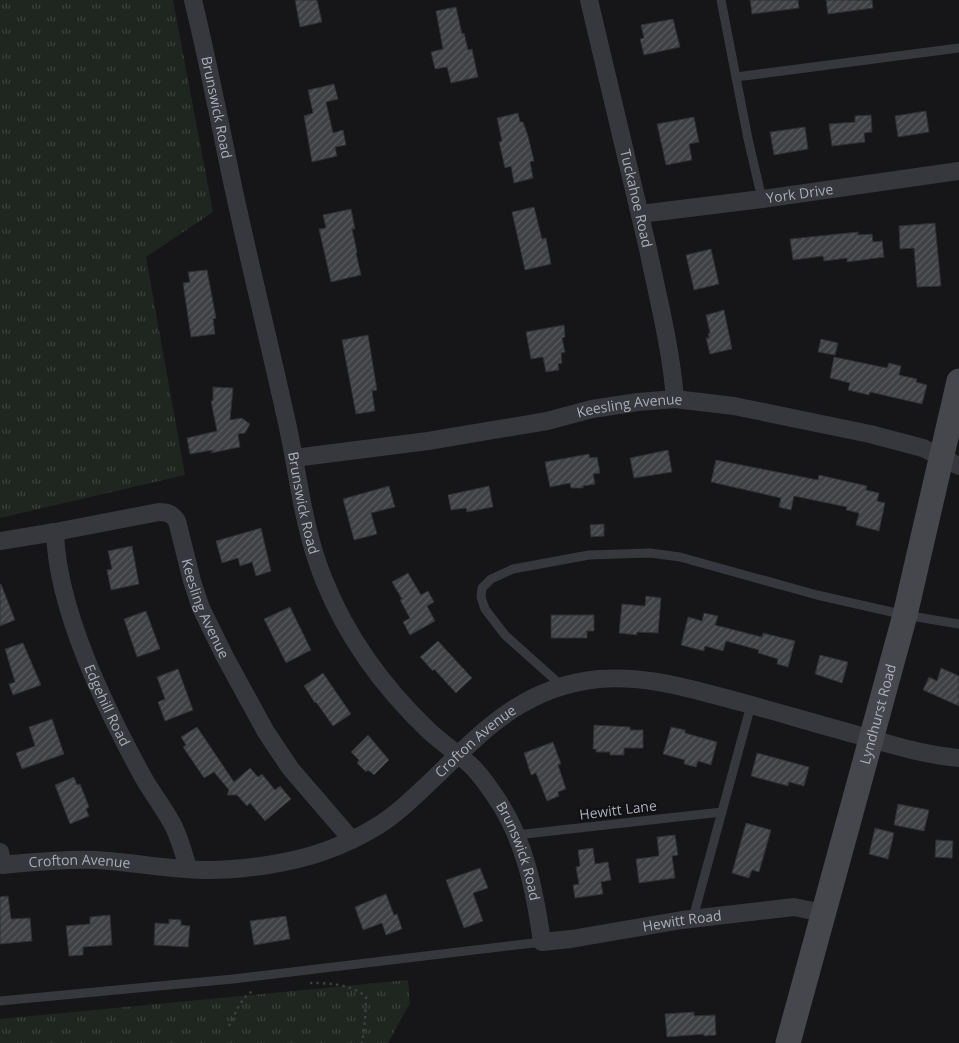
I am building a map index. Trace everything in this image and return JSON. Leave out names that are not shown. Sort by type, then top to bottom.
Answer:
[{"type":"main road","name":"Lyndhurst Road","points":[[788,1043],[905,616],[950,462],[959,381]]},
{"type":"street","name":"Brunswick Road","points":[[192,0],[206,55],[313,551],[340,615],[359,648],[381,680],[431,733],[476,771],[507,815],[531,879],[542,942]]},
{"type":"street","name":"Tuckahoe Road","points":[[589,0],[640,214],[673,374],[675,399]]},
{"type":"street","name":"York Drive","points":[[640,214],[959,171]]},
{"type":"street","name":"Keesling Avenue","points":[[294,458],[428,440],[547,421],[592,409],[675,399],[744,408],[870,434],[923,448],[950,462]]},
{"type":"street","name":"Keesling Avenue","points":[[0,541],[159,512],[167,512],[174,516],[201,608],[261,724],[290,768],[352,840]]},
{"type":"street","name":"Edgehill Road","points":[[55,532],[58,568],[73,621],[90,667],[144,779],[174,826],[188,868]]},
{"type":"street","name":"Crofton Avenue","points":[[1,861],[96,860],[208,870],[265,865],[311,855],[352,840],[396,812],[487,727],[510,710],[531,698],[562,686],[598,679],[633,678],[663,682],[907,750],[959,758]]},
{"type":"street","name":"Hewitt Road","points":[[542,942],[571,939],[693,918],[794,907],[823,913]]},
{"type":"lane","points":[[721,0],[762,199]]},
{"type":"lane","points":[[736,77],[959,48]]},
{"type":"lane","points":[[562,686],[505,634],[485,609],[481,597],[482,588],[491,579],[513,569],[589,555],[650,553],[680,557],[817,595],[905,616],[959,624]]},
{"type":"lane","points":[[693,918],[751,705]]},
{"type":"lane","name":"Hewitt Lane","points":[[516,835],[722,812]]},
{"type":"lane","points":[[0,1002],[233,979],[542,942]]},
{"type":"path","points":[[307,983],[325,983],[359,990],[366,997],[362,1043]]},
{"type":"path","points":[[229,1026],[237,1008],[250,991],[259,988]]},
{"type":"green space","points":[[0,0],[173,0],[213,212],[146,257],[185,475],[0,518]]},
{"type":"green space","points":[[408,980],[410,1003],[388,1043],[0,1043],[0,1019]]},
{"type":"building","points":[[295,0],[317,0],[322,22],[300,27]]},
{"type":"building","points":[[750,0],[798,0],[799,8],[752,14]]},
{"type":"building","points":[[826,0],[872,0],[873,8],[828,14]]},
{"type":"building","points":[[456,7],[468,50],[472,49],[478,77],[451,83],[447,67],[435,69],[431,52],[443,49],[436,11]]},
{"type":"building","points":[[673,19],[680,47],[644,55],[640,39],[644,38],[641,25]]},
{"type":"building","points":[[334,84],[338,99],[326,102],[333,133],[343,130],[346,145],[335,147],[337,156],[312,162],[304,116],[313,113],[308,90]]},
{"type":"building","points":[[926,111],[929,132],[898,137],[895,116]]},
{"type":"building","points":[[518,113],[520,122],[523,122],[528,136],[534,161],[530,162],[533,178],[514,183],[511,166],[505,168],[499,142],[502,141],[497,118]]},
{"type":"building","points":[[871,115],[872,132],[864,133],[865,142],[832,146],[829,124],[855,122],[855,116]]},
{"type":"building","points":[[694,117],[699,142],[689,144],[692,160],[666,165],[657,124]]},
{"type":"building","points":[[805,127],[808,149],[774,155],[770,132]]},
{"type":"building","points":[[534,207],[542,239],[546,238],[551,264],[525,270],[512,212]]},
{"type":"building","points":[[351,209],[355,229],[352,229],[361,275],[331,282],[319,229],[326,228],[323,215]]},
{"type":"building","points":[[935,223],[941,286],[917,287],[914,248],[900,249],[899,226]]},
{"type":"building","points":[[858,232],[858,235],[872,234],[873,242],[882,241],[884,257],[847,262],[847,258],[824,261],[823,256],[793,260],[790,239]]},
{"type":"building","points":[[711,249],[719,284],[694,290],[686,255]]},
{"type":"building","points":[[207,270],[216,318],[213,319],[215,334],[191,337],[183,283],[190,282],[188,272]]},
{"type":"building","points":[[724,310],[732,349],[710,354],[706,338],[709,338],[708,334],[710,333],[706,315]]},
{"type":"building","points":[[564,325],[565,337],[562,338],[565,352],[561,353],[562,363],[558,364],[559,370],[546,372],[543,357],[531,359],[526,332]]},
{"type":"building","points":[[368,335],[377,390],[372,391],[375,411],[356,414],[342,340]]},
{"type":"building","points":[[821,339],[838,343],[835,355],[818,352]]},
{"type":"building","points":[[834,357],[887,368],[889,363],[901,366],[899,375],[917,379],[916,382],[927,385],[922,404],[870,392],[869,395],[848,390],[850,383],[830,378]]},
{"type":"building","points":[[213,387],[233,388],[230,420],[242,418],[250,424],[245,433],[238,434],[240,447],[211,453],[213,450],[190,454],[187,438],[217,431],[211,401],[213,401]]},
{"type":"building","points":[[668,450],[672,472],[634,478],[630,458]]},
{"type":"building","points":[[589,454],[590,458],[597,457],[600,473],[593,474],[595,484],[583,486],[583,488],[571,488],[570,483],[550,487],[545,462]]},
{"type":"building","points":[[716,460],[818,480],[819,475],[867,486],[866,490],[879,493],[877,501],[885,503],[879,531],[856,525],[859,513],[846,510],[847,507],[794,496],[791,510],[779,507],[781,498],[711,482]]},
{"type":"building","points":[[389,486],[395,507],[371,513],[377,534],[354,540],[343,499]]},
{"type":"building","points":[[489,486],[493,507],[467,512],[466,508],[451,510],[448,495]]},
{"type":"building","points":[[604,524],[604,536],[591,537],[590,525]]},
{"type":"building","points":[[261,528],[271,571],[256,576],[252,562],[240,566],[238,558],[222,563],[216,541]]},
{"type":"building","points":[[132,546],[139,584],[111,590],[107,570],[112,569],[108,551]]},
{"type":"building","points":[[408,573],[421,595],[428,591],[434,602],[427,606],[435,621],[410,635],[403,622],[410,618],[392,582]]},
{"type":"building","points":[[0,585],[15,620],[0,626]]},
{"type":"building","points":[[646,596],[661,598],[658,633],[637,632],[637,635],[619,633],[622,604],[645,606]]},
{"type":"building","points":[[290,607],[311,650],[286,663],[264,619]]},
{"type":"building","points":[[146,611],[160,649],[137,657],[124,619]]},
{"type":"building","points":[[704,613],[718,616],[715,625],[762,637],[763,633],[795,641],[788,667],[777,664],[778,659],[758,653],[759,650],[726,641],[723,651],[705,646],[704,651],[681,645],[688,617],[702,621]]},
{"type":"building","points":[[551,615],[594,615],[594,631],[587,631],[587,638],[551,638]]},
{"type":"building","points":[[438,641],[472,678],[456,693],[420,657]]},
{"type":"building","points":[[23,643],[41,685],[13,695],[9,684],[15,682],[5,649]]},
{"type":"building","points":[[820,655],[848,662],[842,683],[815,674]]},
{"type":"building","points":[[941,668],[959,676],[959,706],[923,690],[929,677],[937,681]]},
{"type":"building","points":[[178,669],[193,710],[165,721],[158,702],[165,699],[157,677]]},
{"type":"building","points":[[323,673],[351,714],[333,726],[304,686]]},
{"type":"building","points":[[52,719],[64,754],[22,769],[16,753],[35,746],[29,727]]},
{"type":"building","points":[[594,725],[630,727],[630,730],[643,730],[643,748],[624,748],[624,755],[596,752],[596,749],[593,749]]},
{"type":"building","points":[[197,727],[234,782],[250,768],[258,777],[262,774],[275,790],[280,786],[291,799],[265,821],[250,803],[247,806],[237,795],[227,795],[229,790],[214,772],[204,778],[183,747],[186,745],[181,737]]},
{"type":"building","points":[[671,727],[717,742],[711,765],[698,761],[696,767],[684,764],[685,760],[663,754]]},
{"type":"building","points":[[368,735],[389,760],[374,775],[368,770],[366,772],[357,763],[359,760],[351,752]]},
{"type":"building","points":[[553,742],[561,764],[558,765],[566,789],[558,792],[559,796],[547,801],[536,773],[531,775],[524,753]]},
{"type":"building","points":[[757,753],[809,767],[804,786],[789,782],[788,786],[751,776]]},
{"type":"building","points":[[74,777],[77,785],[80,784],[89,807],[86,809],[89,816],[70,824],[55,785]]},
{"type":"building","points":[[898,804],[929,810],[924,831],[894,825]]},
{"type":"building","points":[[746,823],[771,830],[759,872],[752,870],[749,878],[732,873]]},
{"type":"building","points":[[875,828],[894,833],[888,859],[869,854]]},
{"type":"building","points":[[675,835],[678,855],[672,856],[675,878],[639,883],[636,859],[659,856],[657,837]]},
{"type":"building","points":[[936,840],[953,841],[952,858],[935,857]]},
{"type":"building","points":[[593,848],[595,864],[608,862],[611,880],[601,882],[603,894],[575,898],[573,885],[579,884],[576,867],[580,866],[578,850]]},
{"type":"building","points":[[480,868],[488,888],[473,893],[483,921],[464,928],[446,880]]},
{"type":"building","points":[[386,894],[394,915],[397,914],[402,929],[386,935],[382,923],[363,930],[355,907]]},
{"type":"building","points":[[8,896],[11,919],[30,918],[32,941],[0,944],[0,897]]},
{"type":"building","points":[[110,915],[112,945],[83,947],[83,955],[69,956],[66,926],[90,924],[90,917]]},
{"type":"building","points":[[286,916],[290,939],[254,945],[250,921]]},
{"type":"building","points":[[169,919],[181,920],[181,925],[190,926],[188,947],[154,945],[155,923],[169,924]]},
{"type":"building","points":[[694,1012],[694,1016],[715,1015],[716,1035],[667,1037],[665,1014]]}]
